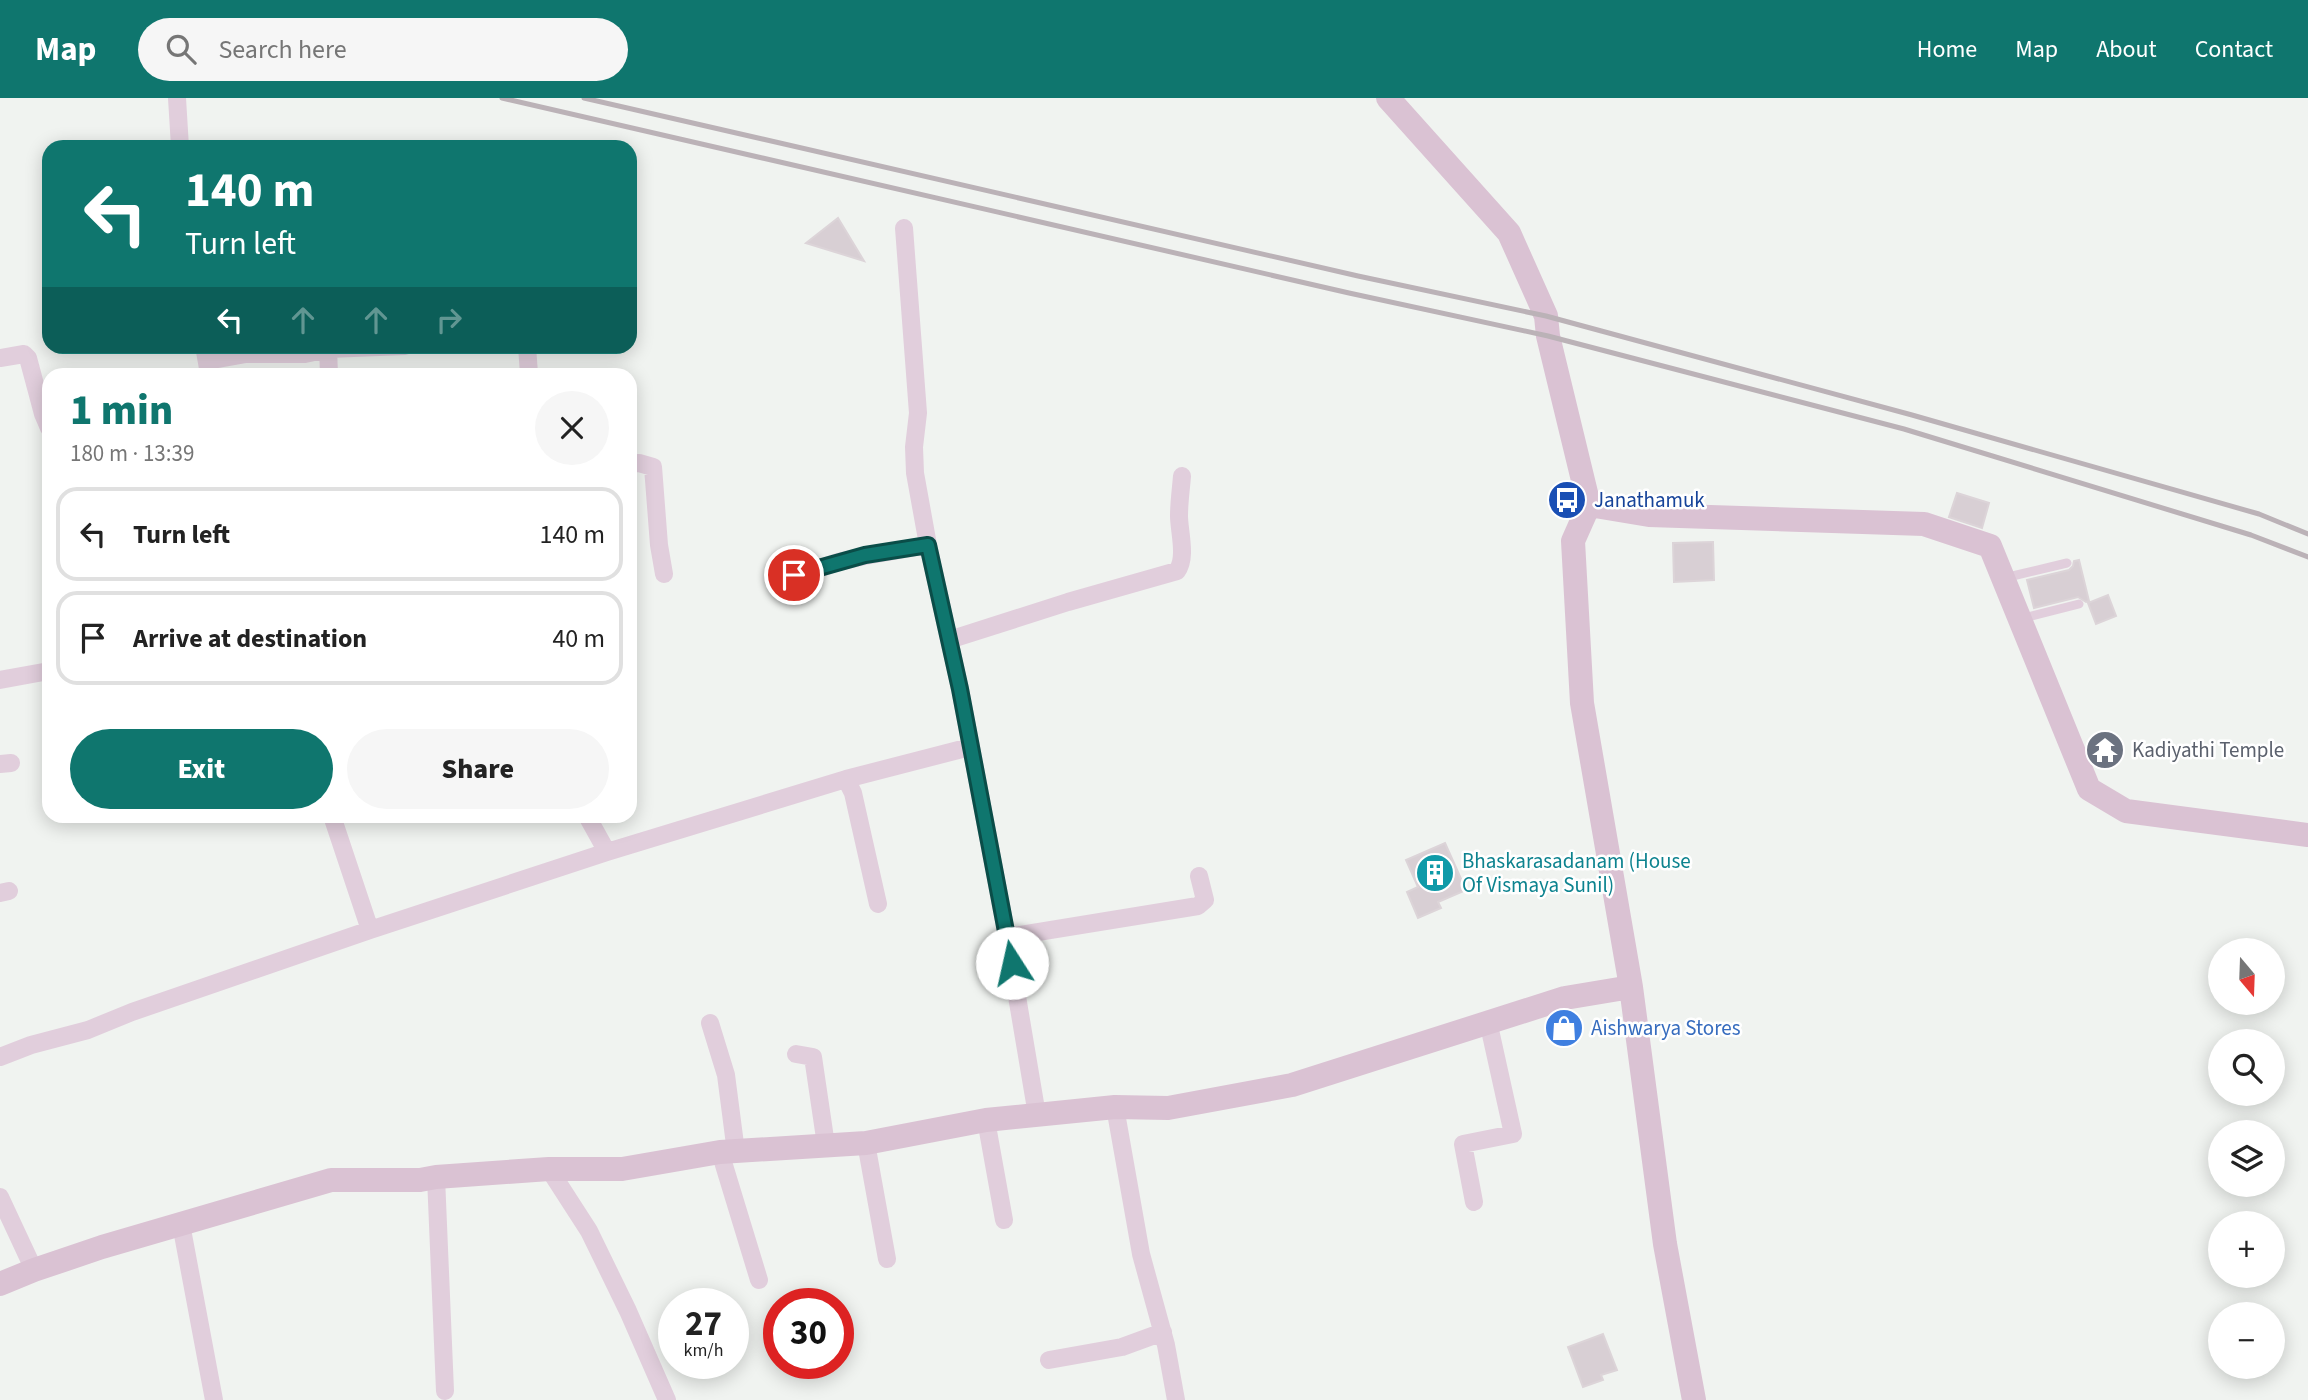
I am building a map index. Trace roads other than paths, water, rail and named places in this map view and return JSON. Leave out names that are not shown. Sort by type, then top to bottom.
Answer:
[{"type":"main road","points":[[1388,98],[1509,233],[1546,316],[1548,336],[1589,505],[1573,541],[1583,703],[1631,987],[1665,1244],[1694,1400]]},
{"type":"main road","points":[[1589,505],[1649,515],[1924,524],[1990,546],[2089,789],[2126,811],[2308,835]]},
{"type":"main road","points":[[0,1284],[34,1270],[331,1180],[420,1180],[550,1169],[622,1169],[728,1152],[866,1143],[986,1120],[1115,1107],[1168,1108],[1293,1084],[1565,998],[1631,987]]},
{"type":"street","points":[[177,98],[180,140]]},
{"type":"street","points":[[904,228],[918,413],[914,447],[915,473],[1007,937],[1037,1115]]},
{"type":"street","points":[[0,358],[24,354],[28,358],[42,410]]},
{"type":"street","points":[[207,361],[246,354],[305,354]]},
{"type":"street","points":[[637,463],[653,467],[664,574]]},
{"type":"street","points":[[949,640],[1177,571],[1181,558],[1179,514],[1182,476]]},
{"type":"street","points":[[779,578],[810,572],[865,555],[928,545]]},
{"type":"street","points":[[0,680],[42,672]]},
{"type":"street","points":[[0,1057],[31,1045],[88,1030],[132,1012],[369,930],[607,852],[846,779],[970,747]]},
{"type":"street","points":[[846,779],[853,793],[878,904]]},
{"type":"street","points":[[334,823],[369,930]]},
{"type":"street","points":[[591,823],[607,852]]},
{"type":"street","points":[[1007,937],[1198,905],[1205,900],[1199,876]]},
{"type":"street","points":[[1474,1202],[1463,1144],[1513,1134],[1488,1021]]},
{"type":"street","points":[[710,1023],[726,1074],[728,1152],[759,1280]]},
{"type":"street","points":[[796,1054],[813,1057],[826,1145]]},
{"type":"street","points":[[1115,1107],[1141,1254],[1163,1332],[1176,1400]]},
{"type":"street","points":[[986,1120],[1004,1220]]},
{"type":"street","points":[[866,1143],[887,1259]]},
{"type":"street","points":[[550,1169],[589,1231],[667,1400]]},
{"type":"street","points":[[436,1177],[445,1391]]},
{"type":"street","points":[[0,1197],[34,1270]]},
{"type":"street","points":[[181,1224],[214,1400]]},
{"type":"street","points":[[1049,1360],[1109,1350],[1163,1332]]},
{"type":"lane","points":[[2003,578],[2067,562]]},
{"type":"lane","points":[[2019,619],[2079,604]]},
{"type":"railway","points":[[502,98],[1349,293],[1548,336],[1904,429],[2251,535],[2308,557]]},
{"type":"railway","points":[[584,98],[1358,276],[1546,316],[1912,415],[2259,514],[2308,534]]},
{"type":"place","name":"Janathamuk","points":[[1567,500]]},
{"type":"place","name":"Kadiyathi Temple","points":[[2105,750]]},
{"type":"place","name":"Bhaskarasadanam (House Of Vismaya Sunil)","points":[[1435,873]]},
{"type":"place","name":"Aishwarya Stores","points":[[1564,1028]]}]
